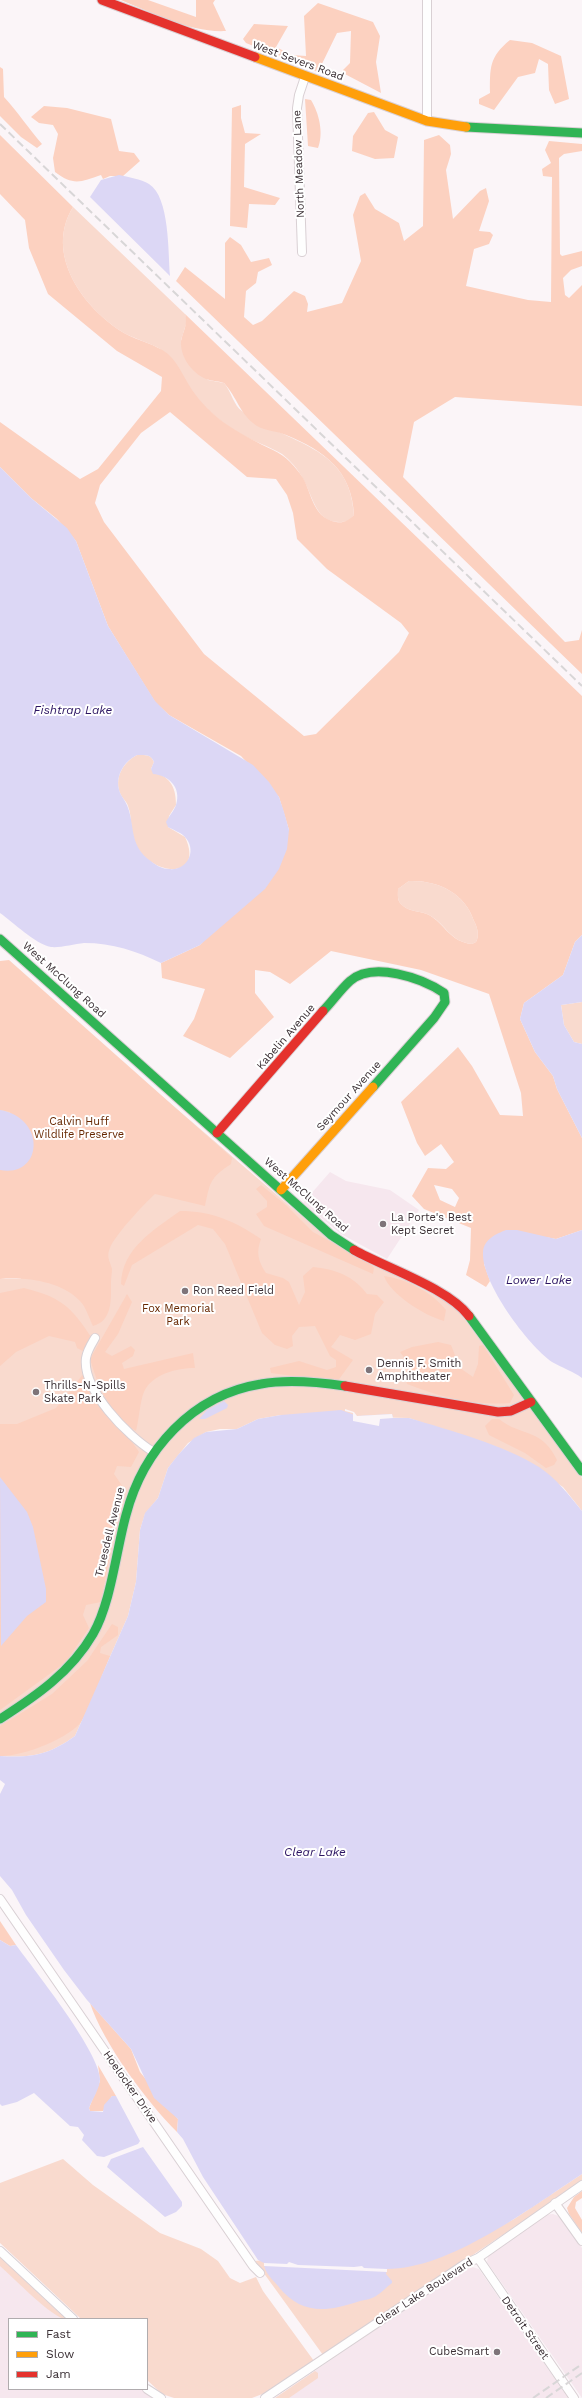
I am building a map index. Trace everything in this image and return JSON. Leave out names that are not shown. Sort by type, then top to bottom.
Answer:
[{"type":"street","name":"West Severs Road","points":[[102,0],[305,77],[427,121],[454,126],[489,129],[582,133]]},
{"type":"street","points":[[427,0],[427,121]]},
{"type":"street","name":"North Meadow Lane","points":[[302,252],[297,108],[299,95],[305,77]]},
{"type":"street","name":"West McClung Road","points":[[0,939],[341,1242],[448,1296],[463,1308],[582,1471]]},
{"type":"street","name":"Kabelin Avenue","points":[[218,1133],[351,980],[366,974],[382,972],[405,975],[426,982],[444,993],[445,1002],[434,1018]]},
{"type":"street","name":"Seymour Avenue","points":[[281,1190],[434,1018]]},
{"type":"street","points":[[95,1338],[86,1357],[90,1380],[96,1392],[128,1433],[152,1451]]},
{"type":"street","name":"Truesdell Avenue","points":[[0,1719],[64,1674],[91,1638],[105,1600],[134,1485],[152,1451],[173,1428],[197,1409],[229,1392],[261,1383],[306,1382],[344,1386],[498,1412],[511,1411],[531,1402]]},
{"type":"street","name":"Hoelocker Drive","points":[[0,1899],[253,2266],[260,2273]]},
{"type":"street","name":"Clear Lake Boulevard","points":[[265,2398],[459,2268],[478,2258],[582,2185]]},
{"type":"street","points":[[556,2204],[582,2241]]},
{"type":"street","points":[[0,2251],[72,2318]]},
{"type":"street","name":"Detroit Street","points":[[478,2258],[574,2398]]},
{"type":"street","points":[[148,2389],[161,2398]]},
{"type":"shaded area","points":[[330,1172],[346,1181],[390,1190],[419,1210],[387,1259],[341,1234],[303,1203]]},
{"type":"shaded area","points":[[553,2214],[561,2217],[582,2248],[582,2398],[487,2262],[488,2256],[544,2215]]},
{"type":"shaded area","points":[[0,2259],[65,2318],[8,2318],[8,2390],[143,2390],[152,2398],[0,2398]]},
{"type":"shaded area","points":[[469,2266],[479,2269],[568,2398],[275,2398]]},
{"type":"green space","points":[[121,0],[148,0],[196,17],[196,0],[215,0],[213,3],[226,31],[199,29],[172,21]]},
{"type":"green space","points":[[318,3],[373,22],[380,36],[376,62],[381,93],[341,72],[350,63],[351,31],[337,33],[318,72],[246,43],[243,39],[254,24],[288,26],[276,47],[292,55],[306,56],[304,16]]},
{"type":"green space","points":[[510,40],[532,43],[561,56],[569,99],[555,104],[549,90],[548,64],[539,59],[535,73],[518,77],[494,110],[479,104],[479,99],[490,93],[490,77],[494,58],[503,46]]},
{"type":"green space","points":[[0,67],[3,69],[4,97],[42,144],[37,148],[21,137],[0,116]]},
{"type":"green space","points":[[305,99],[311,100],[320,123],[321,136],[318,148],[308,146]]},
{"type":"green space","points":[[241,105],[241,118],[245,133],[261,134],[245,144],[244,187],[280,198],[275,205],[249,204],[247,228],[230,226],[232,108]]},
{"type":"green space","points":[[44,106],[67,108],[111,119],[119,151],[134,153],[140,161],[123,176],[110,176],[103,179],[101,175],[82,181],[72,181],[61,176],[55,172],[53,158],[58,134],[53,125],[39,123],[31,117]]},
{"type":"green space","points":[[374,112],[385,130],[398,137],[394,158],[375,159],[352,151],[353,136],[368,113]]},
{"type":"green space","points":[[0,135],[73,207],[65,225],[63,243],[66,261],[72,278],[82,295],[95,309],[124,333],[168,354],[176,363],[195,394],[220,420],[251,439],[278,452],[290,462],[303,478],[314,504],[322,516],[328,520],[336,522],[344,522],[350,519],[354,515],[348,486],[334,464],[313,448],[300,441],[283,434],[264,429],[251,422],[246,417],[224,383],[206,379],[192,369],[185,358],[181,347],[181,341],[186,325],[185,314],[582,696],[582,935],[575,942],[563,975],[524,1003],[520,1019],[535,1052],[553,1076],[557,1089],[582,1138],[582,1230],[556,1239],[545,1237],[484,1264],[490,1281],[486,1287],[466,1275],[470,1260],[471,1228],[424,1209],[412,1196],[428,1168],[446,1169],[454,1162],[441,1144],[425,1156],[417,1143],[401,1102],[458,1047],[472,1066],[500,1115],[523,1116],[521,1093],[489,994],[421,970],[331,951],[290,984],[270,972],[255,970],[255,993],[274,1017],[230,1058],[183,1036],[194,1019],[205,989],[162,978],[161,963],[200,945],[289,830],[279,797],[241,756],[169,715],[155,702],[108,626],[76,541],[57,519],[31,498],[0,467],[0,422],[80,479],[98,469],[161,391],[162,377],[117,351],[48,294],[29,248],[25,220],[0,194]],"holes":[[[170,412],[247,477],[276,479],[287,495],[293,513],[297,539],[327,569],[401,623],[409,633],[399,652],[316,734],[304,736],[204,654],[104,522],[95,503],[100,485],[141,433]],[[409,881],[420,881],[449,890],[457,896],[470,911],[478,931],[476,942],[472,944],[464,943],[458,940],[429,915],[404,907],[399,901],[398,889]],[[434,1185],[452,1189],[459,1198],[455,1207],[440,1200]]]},
{"type":"green space","points":[[439,135],[450,145],[451,154],[446,170],[453,219],[480,191],[486,188],[489,201],[479,231],[490,232],[493,235],[489,244],[474,249],[466,286],[528,300],[551,302],[552,177],[543,176],[542,169],[551,163],[545,150],[549,141],[582,144],[582,151],[564,154],[559,158],[560,254],[562,256],[582,251],[582,266],[571,270],[563,278],[565,295],[569,298],[582,285],[582,406],[455,397],[414,422],[403,477],[565,642],[579,640],[582,630],[582,674],[176,281],[185,267],[225,299],[225,243],[230,237],[241,245],[251,262],[269,258],[272,265],[258,272],[256,283],[246,291],[244,317],[253,325],[262,321],[294,291],[305,296],[308,304],[307,312],[342,303],[361,261],[353,215],[360,196],[365,193],[375,209],[399,223],[404,241],[423,226],[424,140]]},
{"type":"green space","points":[[73,207],[185,314],[187,321],[181,340],[208,380],[224,383],[237,406],[242,411],[260,422],[314,449],[329,460],[341,474],[350,492],[354,515],[349,521],[338,522],[323,516],[314,503],[301,475],[288,459],[277,451],[246,437],[224,423],[202,405],[167,356],[160,349],[124,333],[109,322],[82,295],[72,278],[66,261],[63,243],[65,225]]},
{"type":"green space","points":[[137,755],[147,756],[153,759],[154,762],[151,769],[167,779],[173,787],[176,805],[169,816],[168,827],[185,837],[189,851],[188,861],[183,867],[174,869],[164,868],[144,856],[137,847],[133,837],[127,803],[121,795],[118,783],[121,772],[127,762]]},
{"type":"green space","points":[[409,881],[420,881],[440,886],[457,896],[470,911],[478,931],[476,942],[472,944],[458,940],[429,915],[404,907],[399,901],[398,889]]},
{"type":"green space","name":"Calvin Huff Wildlife Preserve","points":[[9,960],[232,1158],[231,1164],[219,1173],[212,1181],[205,1206],[155,1194],[137,1212],[113,1242],[110,1248],[108,1254],[112,1269],[110,1308],[104,1319],[100,1323],[93,1326],[82,1303],[72,1294],[63,1289],[32,1280],[0,1279],[0,1170],[3,1170],[10,1112],[0,1110],[0,961]]},
{"type":"green space","name":"Fox Memorial Park","points":[[8,964],[326,1237],[445,1301],[460,1313],[582,1478],[582,1511],[563,1487],[510,1453],[409,1418],[281,1415],[258,1419],[237,1429],[220,1429],[206,1432],[188,1443],[168,1468],[158,1498],[145,1514],[140,1530],[136,1582],[128,1616],[75,1736],[57,1747],[39,1754],[30,1756],[0,1756],[0,1279],[21,1279],[0,1202],[0,965]]},
{"type":"green space","points":[[582,1002],[582,1044],[574,1042],[564,1025],[561,1005]]},
{"type":"green space","points":[[261,1185],[287,1206],[313,1232],[370,1263],[374,1268],[373,1274],[264,1226],[256,1214],[267,1207],[267,1201],[256,1189]]},
{"type":"green space","points":[[180,1211],[191,1211],[222,1218],[242,1227],[261,1239],[258,1252],[263,1269],[266,1273],[283,1278],[289,1282],[299,1305],[305,1292],[303,1276],[313,1267],[343,1274],[356,1282],[367,1294],[377,1295],[384,1302],[375,1314],[371,1334],[355,1340],[340,1335],[331,1347],[353,1360],[337,1382],[271,1373],[270,1368],[299,1361],[327,1370],[336,1367],[336,1360],[330,1356],[315,1326],[299,1327],[292,1336],[293,1346],[287,1349],[275,1345],[262,1333],[225,1244],[213,1229],[198,1225],[132,1265],[124,1286],[121,1284],[123,1271],[133,1250],[150,1233]]},
{"type":"green space","points":[[384,1276],[410,1283],[434,1298],[446,1310],[444,1321],[418,1309],[401,1297],[393,1290]]},
{"type":"green space","points":[[24,1288],[56,1299],[71,1310],[91,1337],[85,1352],[77,1348],[75,1342],[49,1336],[16,1352],[0,1366],[0,1293]]},
{"type":"green space","points":[[127,1294],[132,1302],[118,1334],[105,1352],[112,1356],[131,1346],[135,1350],[133,1356],[122,1363],[124,1369],[193,1353],[195,1368],[181,1369],[166,1373],[159,1376],[148,1386],[144,1392],[136,1431],[119,1417],[106,1400],[90,1359]]},
{"type":"green space","points":[[438,1342],[451,1345],[460,1368],[473,1377],[478,1364],[479,1346],[483,1345],[514,1395],[510,1403],[497,1404],[457,1400],[407,1384],[405,1377],[411,1372],[408,1363],[400,1352],[412,1347]]},
{"type":"green space","points":[[84,1373],[139,1452],[131,1467],[117,1466],[114,1474],[123,1487],[101,1602],[86,1605],[83,1615],[89,1628],[66,1662],[0,1710],[0,1424],[17,1424],[56,1408]]},
{"type":"green space","points":[[492,1419],[499,1419],[507,1425],[537,1437],[544,1442],[557,1460],[554,1465],[546,1468],[525,1453],[489,1435],[485,1426]]},
{"type":"green space","points":[[112,1624],[118,1627],[118,1635],[101,1647],[100,1653],[110,1656],[85,1716],[81,1722],[66,1735],[44,1746],[20,1754],[0,1756],[0,1726],[52,1694],[87,1661]]},
{"type":"green space","points":[[0,1921],[16,1945],[10,1946],[0,1940]]},
{"type":"green space","points":[[90,2003],[131,2049],[140,2072],[178,2119],[177,2132],[153,2105],[127,2071],[105,2036]]},
{"type":"green space","points":[[98,2065],[116,2096],[112,2096],[103,2111],[90,2111],[89,2108],[100,2081]]},
{"type":"green space","points":[[63,2159],[93,2185],[160,2233],[201,2249],[218,2261],[230,2278],[240,2283],[256,2277],[263,2291],[314,2361],[270,2391],[252,2398],[174,2398],[162,2394],[148,2381],[148,2318],[80,2318],[0,2243],[0,2183]]},
{"type":"green space","points":[[582,2174],[582,2182],[323,2355],[255,2261],[476,2240],[514,2219]]},
{"type":"green space","points":[[582,2191],[582,2198],[576,2202],[575,2208],[582,2220],[582,2233],[569,2214],[567,2208],[574,2197]]},
{"type":"green space","points":[[0,2257],[65,2318],[52,2312],[33,2297],[0,2266]]},
{"type":"green space","points":[[315,2371],[318,2373],[318,2378],[289,2398],[275,2398]]},
{"type":"water","points":[[119,175],[146,182],[156,191],[161,201],[167,226],[170,276],[90,197],[101,180]]},
{"type":"water","name":"Fishtrap Lake","points":[[0,467],[31,498],[67,528],[76,541],[108,626],[155,701],[169,715],[253,765],[269,782],[279,797],[289,830],[287,849],[279,869],[265,889],[200,945],[161,963],[133,951],[105,944],[84,943],[51,947],[38,942],[0,913]],"holes":[[[137,755],[147,756],[153,759],[154,762],[151,769],[153,774],[164,777],[172,783],[177,793],[176,805],[166,822],[168,827],[184,836],[188,841],[190,853],[186,863],[176,869],[167,869],[154,863],[138,848],[135,840],[130,815],[120,792],[118,779],[123,768],[131,758]]]},
{"type":"water","points":[[582,935],[582,1002],[561,1005],[564,1025],[574,1042],[582,1044],[582,1138],[557,1089],[553,1076],[535,1052],[520,1019],[524,1003],[563,975],[575,942]]},
{"type":"water","points":[[0,1110],[15,1115],[26,1124],[32,1135],[34,1146],[31,1157],[25,1165],[14,1170],[0,1170]]},
{"type":"water","name":"Lower Lake","points":[[506,1230],[517,1230],[556,1239],[582,1230],[582,1378],[552,1362],[542,1354],[519,1328],[498,1296],[484,1265],[483,1252],[488,1240]]},
{"type":"water","points":[[224,1401],[228,1405],[227,1408],[205,1419],[199,1419],[207,1410]]},
{"type":"water","name":"Clear Lake","points":[[341,1410],[357,1416],[392,1414],[393,1418],[409,1418],[476,1439],[510,1452],[545,1471],[562,1487],[582,1511],[582,2174],[514,2219],[463,2248],[437,2259],[411,2266],[387,2269],[386,2274],[392,2283],[375,2297],[335,2308],[314,2309],[296,2302],[287,2295],[269,2275],[265,2269],[264,2263],[258,2260],[203,2177],[183,2139],[177,2132],[178,2119],[154,2098],[131,2049],[87,2000],[64,1970],[26,1915],[12,1890],[0,1876],[0,1794],[5,1784],[0,1780],[0,1756],[30,1756],[39,1754],[57,1747],[75,1736],[128,1616],[136,1582],[140,1530],[145,1513],[158,1498],[168,1468],[194,1438],[206,1432],[237,1429],[258,1419],[281,1415]]},
{"type":"water","points":[[0,1477],[27,1512],[33,1527],[46,1589],[46,1602],[27,1616],[1,1646]]},
{"type":"water","points":[[0,1940],[10,1946],[16,1945],[65,2011],[89,2050],[97,2066],[100,2079],[100,2083],[89,2108],[90,2111],[103,2112],[104,2105],[112,2096],[116,2096],[140,2141],[138,2144],[104,2157],[97,2156],[82,2140],[84,2135],[78,2127],[70,2126],[34,2093],[17,2102],[2,2106],[0,2104]]},
{"type":"water","points":[[143,2147],[182,2202],[182,2206],[176,2212],[165,2217],[107,2167],[111,2159]]},
{"type":"pier","points":[[345,1409],[354,1412],[357,1416],[392,1414],[393,1418],[380,1419],[379,1426],[353,1421],[353,1413],[345,1411]]},
{"type":"pier","points":[[289,2262],[298,2265],[362,2266],[364,2268],[387,2269],[387,2272],[264,2266],[264,2263],[287,2264]]},
{"type":"railway","points":[[0,124],[582,686]]},
{"type":"railway","points":[[533,2398],[582,2364]]},
{"type":"railway","points":[[546,2398],[582,2373]]},
{"type":"traffic: fast","points":[[466,127],[582,133]]},
{"type":"traffic: fast","points":[[0,939],[331,1235],[354,1250]]},
{"type":"traffic: fast","points":[[323,1011],[350,981],[360,975],[371,972],[384,972],[411,977],[435,987],[444,993],[445,1002],[434,1018],[373,1087]]},
{"type":"traffic: fast","points":[[469,1316],[582,1471]]},
{"type":"traffic: fast","points":[[0,1719],[27,1701],[63,1672],[84,1648],[93,1634],[109,1592],[122,1529],[134,1491],[158,1448],[174,1429],[192,1413],[213,1400],[236,1390],[271,1382],[292,1381],[345,1386]]},
{"type":"traffic: slow","points":[[255,57],[427,121],[466,127]]},
{"type":"traffic: slow","points":[[281,1190],[373,1087]]},
{"type":"traffic: jam","points":[[102,0],[255,57]]},
{"type":"traffic: jam","points":[[217,1133],[323,1011]]},
{"type":"traffic: jam","points":[[354,1250],[416,1279],[447,1296],[469,1316]]},
{"type":"traffic: jam","points":[[345,1386],[498,1412],[511,1411],[531,1402]]},
{"type":"place","name":"La Porte's Best Kept Secret","points":[[383,1224]]},
{"type":"place","name":"Ron Reed Field","points":[[185,1291]]},
{"type":"place","name":"Dennis F. Smith Amphitheater","points":[[369,1370]]},
{"type":"place","name":"Thrills-N-Spills Skate Park","points":[[36,1392]]},
{"type":"place","name":"CubeSmart","points":[[497,2352]]}]
